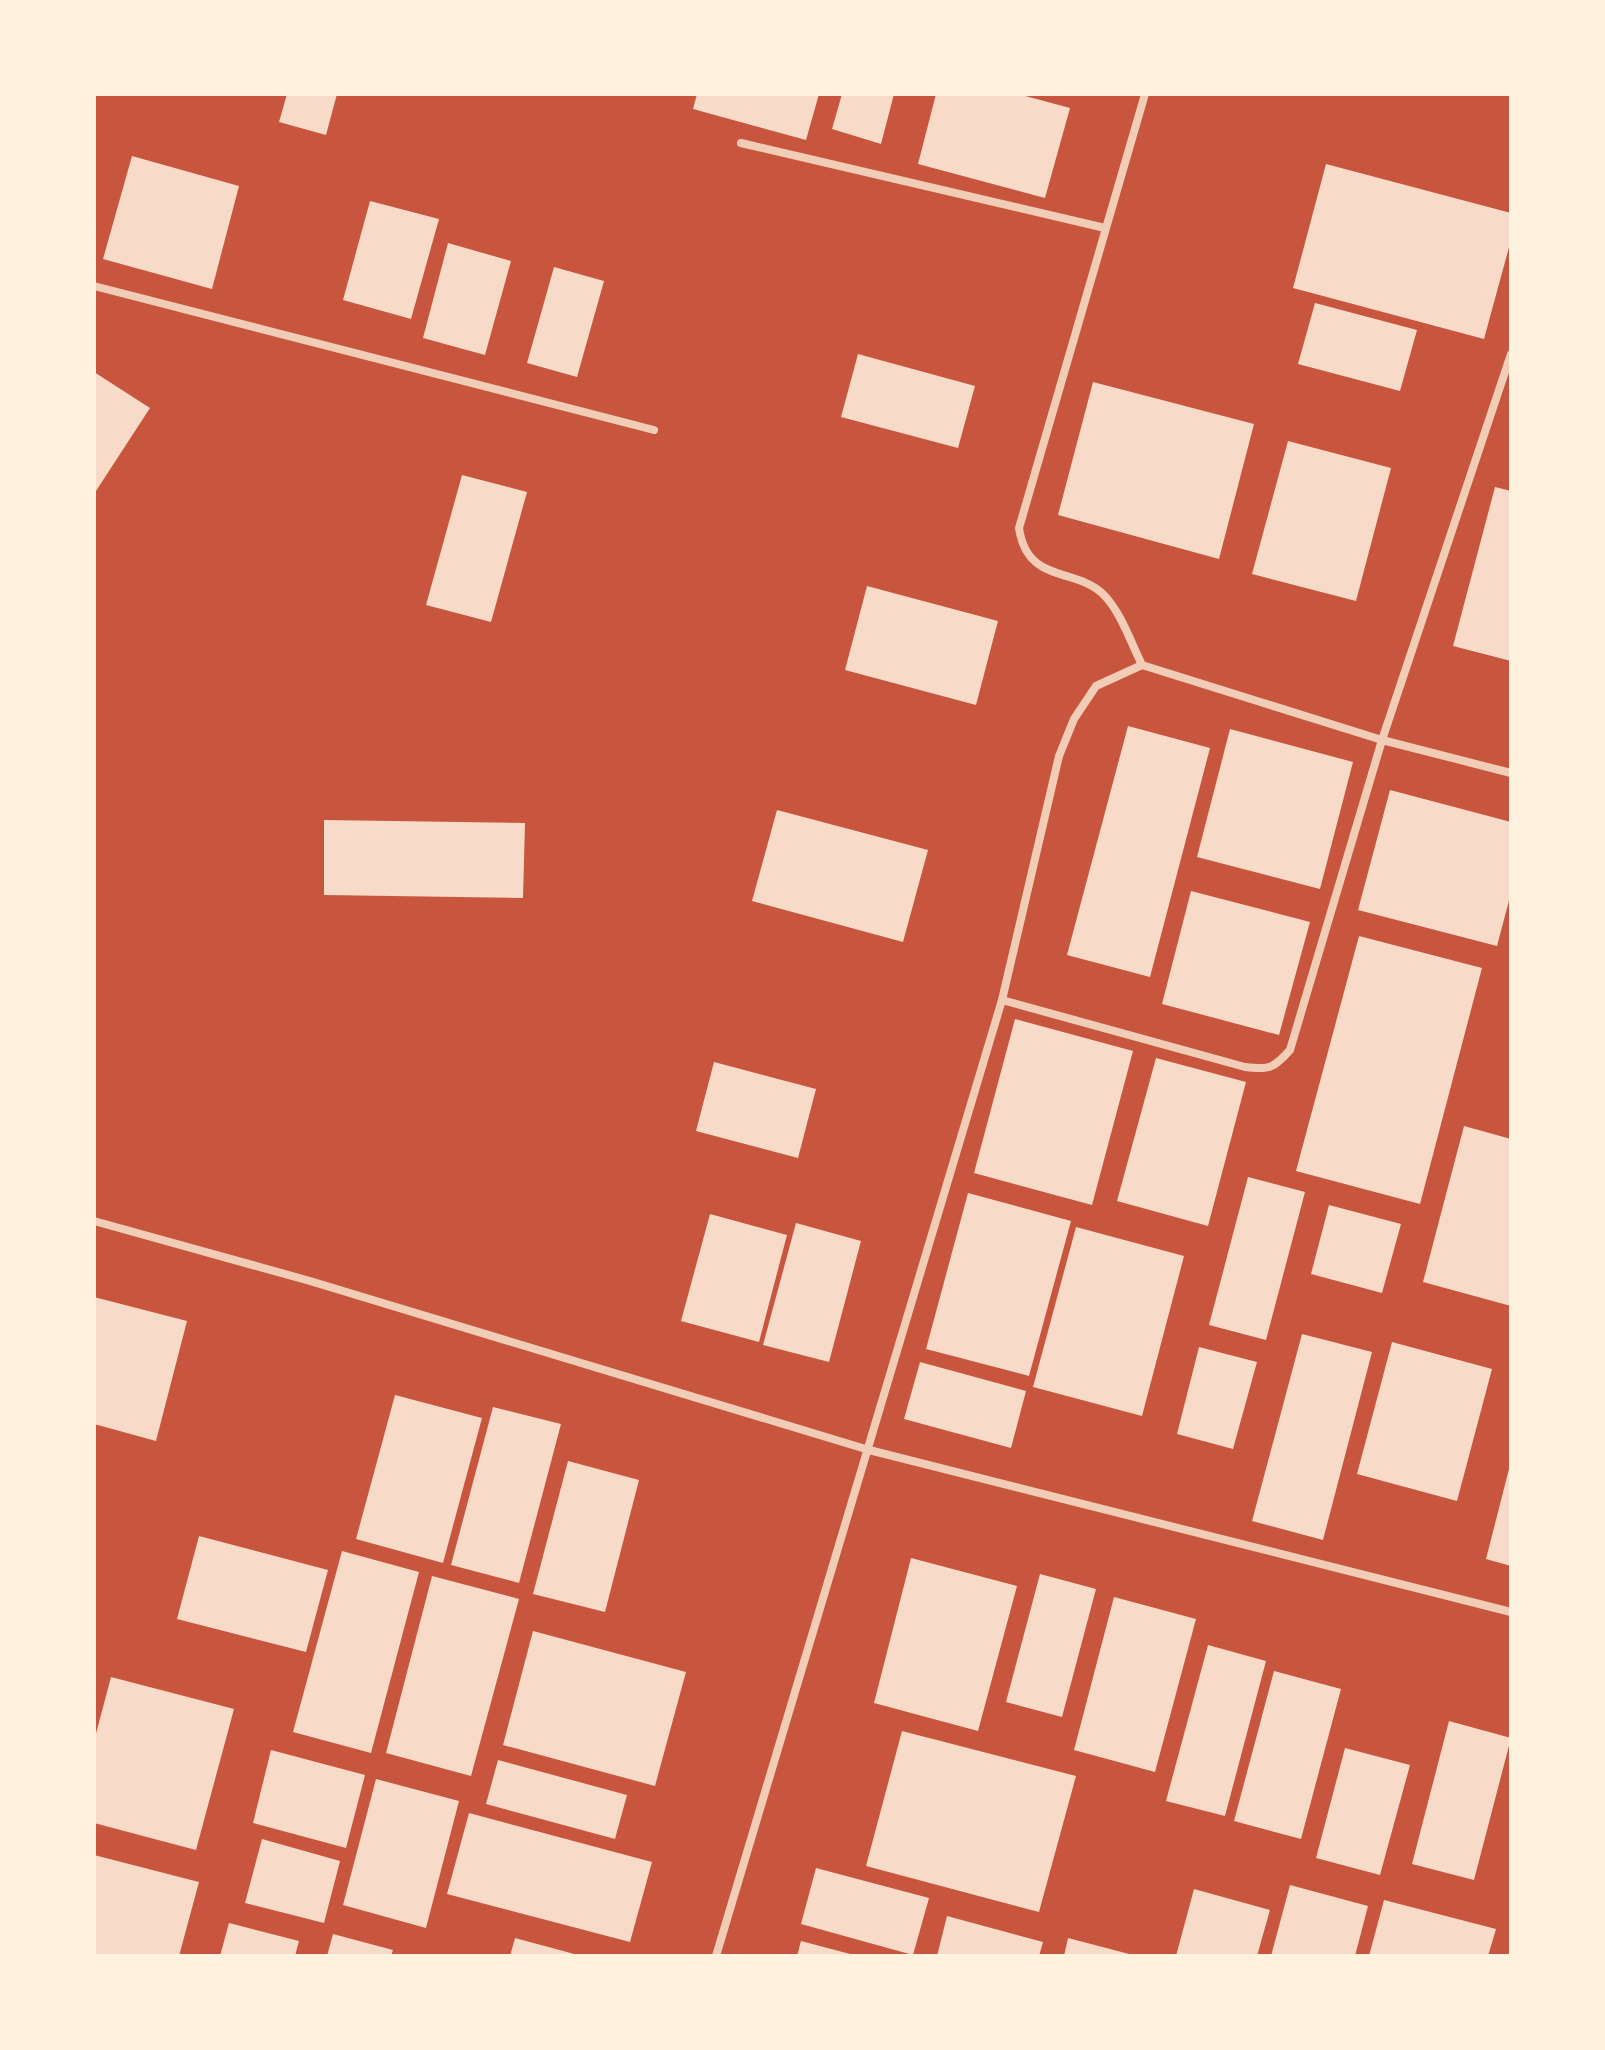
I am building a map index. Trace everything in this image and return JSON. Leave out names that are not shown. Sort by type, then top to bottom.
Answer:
[{"type":"street","points":[[1142,665],[1106,597],[1096,588],[1040,566],[1021,543],[1019,528],[1145,94]]},
{"type":"street","points":[[741,143],[1105,228]]},
{"type":"street","points":[[94,286],[654,430]]},
{"type":"street","points":[[1002,1000],[1245,1067],[1263,1069],[1276,1065],[1290,1050],[1382,740],[1511,354]]},
{"type":"street","points":[[716,1956],[1002,1000],[1059,756],[1074,719],[1096,686],[1142,665],[1382,740],[1511,773]]},
{"type":"street","points":[[94,1221],[310,1281],[869,1450],[1511,1612]]},
{"type":"building","points":[[287,94],[337,94],[326,135],[279,122]]},
{"type":"building","points":[[697,94],[819,94],[806,140],[693,109]]},
{"type":"building","points":[[842,94],[894,94],[881,144],[832,129]]},
{"type":"building","points":[[936,94],[1018,94],[1070,108],[1045,198],[918,164]]},
{"type":"building","points":[[132,156],[239,186],[212,289],[103,259]]},
{"type":"building","points":[[1326,164],[1511,213],[1511,240],[1484,339],[1293,288]]},
{"type":"building","points":[[370,201],[439,219],[411,319],[343,300]]},
{"type":"building","points":[[448,243],[511,261],[485,355],[423,338]]},
{"type":"building","points":[[554,267],[604,281],[577,377],[527,363]]},
{"type":"building","points":[[1315,303],[1417,330],[1400,391],[1298,364]]},
{"type":"building","points":[[858,354],[975,386],[958,448],[841,417]]},
{"type":"building","points":[[94,372],[150,408],[94,494]]},
{"type":"building","points":[[1093,382],[1254,424],[1219,559],[1058,515]]},
{"type":"building","points":[[1288,441],[1391,468],[1356,601],[1252,574]]},
{"type":"building","points":[[462,475],[527,492],[491,622],[426,605]]},
{"type":"building","points":[[1495,487],[1511,491],[1511,661],[1453,646]]},
{"type":"building","points":[[867,586],[998,621],[976,705],[845,670]]},
{"type":"building","points":[[1128,726],[1210,748],[1150,977],[1067,955]]},
{"type":"building","points":[[1230,729],[1353,762],[1320,889],[1197,857]]},
{"type":"building","points":[[1390,790],[1511,822],[1511,893],[1497,946],[1358,910]]},
{"type":"building","points":[[777,810],[928,850],[903,942],[752,901]]},
{"type":"building","points":[[324,820],[525,823],[523,898],[324,895]]},
{"type":"building","points":[[1191,891],[1310,922],[1279,1035],[1162,1004]]},
{"type":"building","points":[[1359,936],[1482,968],[1420,1204],[1296,1171]]},
{"type":"building","points":[[1015,1019],[1133,1051],[1092,1205],[974,1173]]},
{"type":"building","points":[[1156,1058],[1246,1082],[1208,1226],[1117,1201]]},
{"type":"building","points":[[714,1062],[816,1089],[798,1158],[696,1131]]},
{"type":"building","points":[[1464,1126],[1511,1139],[1511,1306],[1423,1282]]},
{"type":"building","points":[[1248,1177],[1305,1192],[1266,1340],[1209,1325]]},
{"type":"building","points":[[968,1193],[1071,1221],[1029,1376],[926,1349]]},
{"type":"building","points":[[1329,1205],[1401,1224],[1382,1293],[1311,1274]]},
{"type":"building","points":[[710,1214],[787,1235],[759,1342],[681,1321]]},
{"type":"building","points":[[796,1223],[861,1241],[829,1362],[763,1345]]},
{"type":"building","points":[[1076,1227],[1184,1256],[1142,1416],[1033,1387]]},
{"type":"building","points":[[94,1297],[187,1321],[156,1441],[94,1424]]},
{"type":"building","points":[[1302,1334],[1372,1352],[1323,1540],[1252,1521]]},
{"type":"building","points":[[1392,1342],[1492,1369],[1457,1501],[1357,1474]]},
{"type":"building","points":[[1199,1347],[1257,1362],[1233,1449],[1177,1434]]},
{"type":"building","points":[[920,1362],[1026,1391],[1011,1448],[904,1419]]},
{"type":"building","points":[[395,1395],[482,1418],[443,1563],[356,1539]]},
{"type":"building","points":[[493,1407],[561,1424],[519,1583],[451,1565]]},
{"type":"building","points":[[568,1461],[639,1480],[605,1612],[533,1594]]},
{"type":"building","points":[[1511,1466],[1511,1566],[1486,1559]]},
{"type":"building","points":[[199,1536],[328,1570],[306,1652],[177,1619]]},
{"type":"building","points":[[342,1551],[419,1572],[371,1753],[293,1732]]},
{"type":"building","points":[[911,1558],[1017,1586],[978,1731],[874,1703]]},
{"type":"building","points":[[1040,1574],[1096,1589],[1062,1717],[1006,1702]]},
{"type":"building","points":[[432,1576],[519,1599],[471,1776],[386,1753]]},
{"type":"building","points":[[1114,1597],[1196,1619],[1155,1772],[1074,1750]]},
{"type":"building","points":[[533,1631],[686,1672],[655,1786],[503,1745]]},
{"type":"building","points":[[1208,1645],[1266,1661],[1225,1816],[1166,1801]]},
{"type":"building","points":[[1274,1671],[1341,1689],[1301,1839],[1234,1821]]},
{"type":"building","points":[[111,1677],[234,1709],[196,1850],[94,1823],[94,1741]]},
{"type":"building","points":[[1449,1721],[1511,1738],[1474,1880],[1412,1864]]},
{"type":"building","points":[[902,1731],[1076,1776],[1039,1912],[866,1866]]},
{"type":"building","points":[[1345,1748],[1410,1765],[1380,1875],[1316,1858]]},
{"type":"building","points":[[271,1750],[365,1775],[346,1848],[253,1823]]},
{"type":"building","points":[[498,1760],[627,1795],[615,1839],[486,1804]]},
{"type":"building","points":[[376,1779],[459,1801],[426,1928],[343,1905]]},
{"type":"building","points":[[469,1813],[652,1862],[630,1942],[447,1894]]},
{"type":"building","points":[[262,1839],[340,1861],[324,1923],[245,1903]]},
{"type":"building","points":[[94,1855],[199,1882],[179,1956],[94,1956]]},
{"type":"building","points":[[816,1868],[929,1898],[913,1955],[801,1924]]},
{"type":"building","points":[[1290,1885],[1368,1906],[1355,1956],[1271,1956]]},
{"type":"building","points":[[1194,1889],[1270,1910],[1257,1956],[1176,1956]]},
{"type":"building","points":[[1384,1900],[1496,1929],[1488,1956],[1369,1956]]},
{"type":"building","points":[[947,1916],[1043,1942],[1039,1956],[937,1956]]},
{"type":"building","points":[[229,1923],[299,1941],[295,1956],[220,1956]]},
{"type":"building","points":[[333,1934],[393,1950],[391,1956],[327,1956]]},
{"type":"building","points":[[515,1938],[578,1955],[578,1956],[510,1956]]},
{"type":"building","points":[[1068,1938],[1133,1955],[1133,1956],[1064,1956]]},
{"type":"building","points":[[801,1941],[854,1955],[854,1956],[797,1956]]}]
